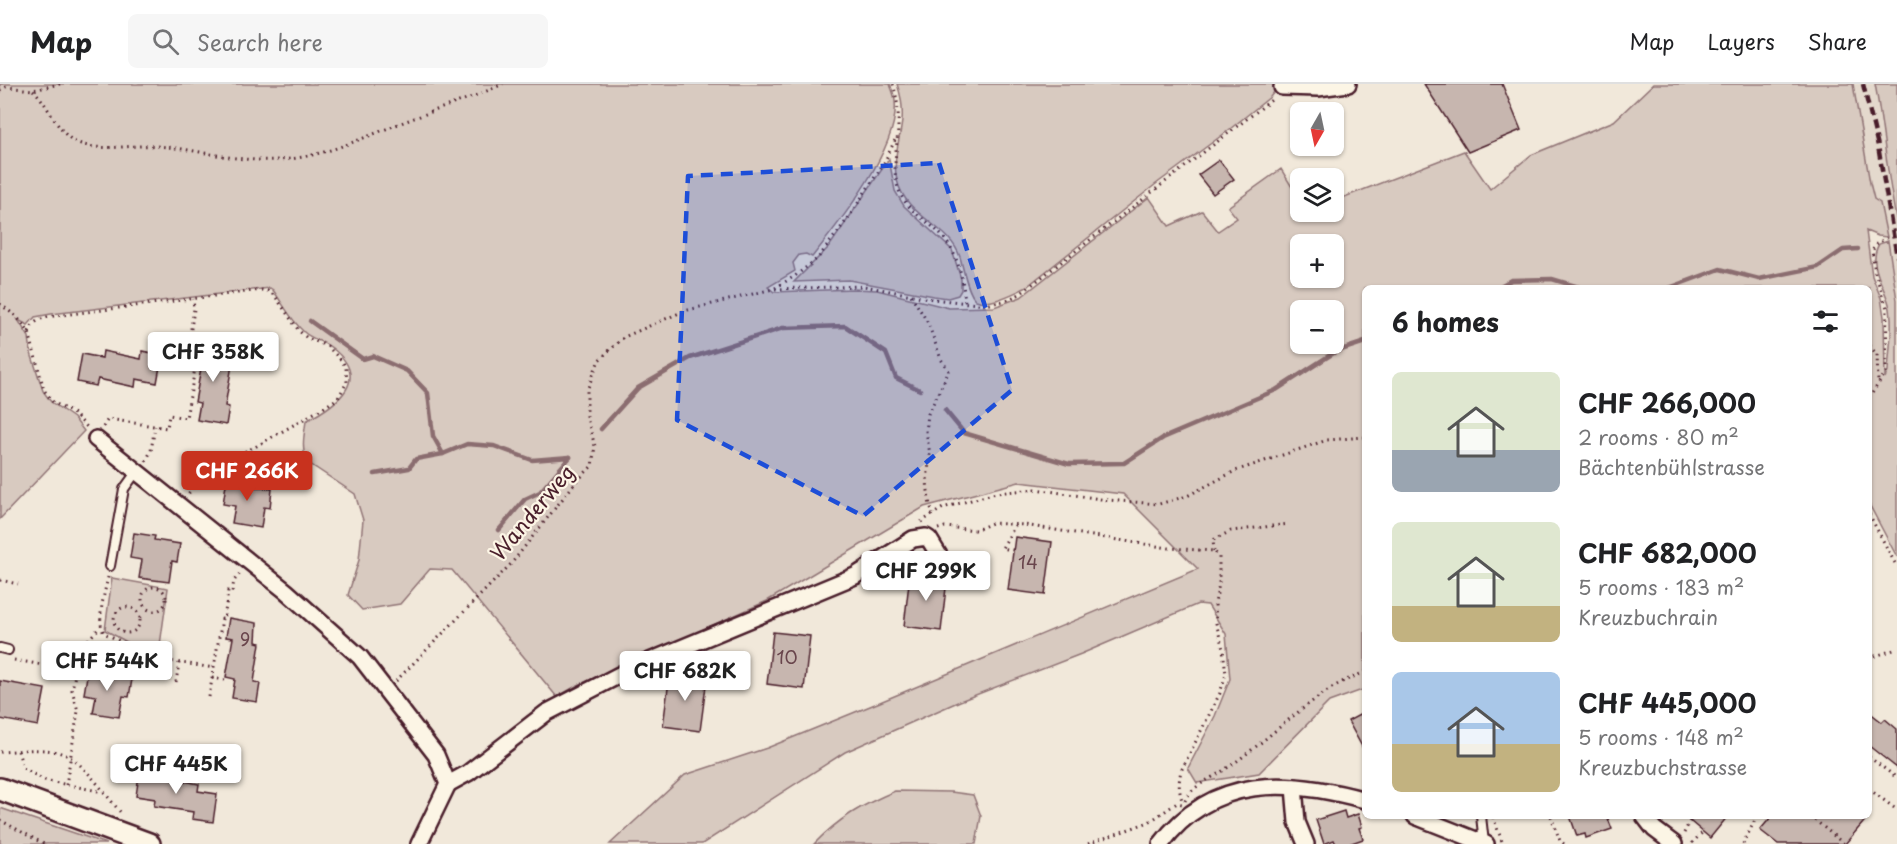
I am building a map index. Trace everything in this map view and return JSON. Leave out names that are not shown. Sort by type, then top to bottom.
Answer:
[{"type":"street","points":[[1282,87],[1318,88],[1348,84]]},
{"type":"street","points":[[96,439],[286,591],[360,657],[436,755],[448,784]]},
{"type":"street","points":[[419,844],[448,784],[468,773],[546,713],[565,703],[633,668],[855,576],[913,539],[926,537],[929,539],[946,567]]},
{"type":"street","points":[[1294,787],[1297,822],[1306,844]]},
{"type":"street","points":[[1161,844],[1182,820],[1210,800],[1251,788],[1294,787],[1336,792],[1362,799]]},
{"type":"street","points":[[0,789],[149,844]]},
{"type":"street","points":[[1422,819],[1485,844]]},
{"type":"street","points":[[1646,819],[1654,829],[1678,840]]},
{"type":"lane","points":[[110,566],[124,489],[137,471]]},
{"type":"lane","points":[[1481,819],[1485,844]]},
{"type":"path","points":[[30,84],[31,90],[40,97],[62,130],[74,141],[92,147],[160,146],[246,160],[277,160],[324,152],[472,98],[503,84]]},
{"type":"path","points":[[0,90],[6,87],[31,90],[60,84]]},
{"type":"path","points":[[893,84],[897,100],[895,179],[900,195],[910,210],[941,234],[953,250],[963,281],[966,303]]},
{"type":"path","name":"Wanderweg","points":[[387,691],[511,564],[575,483],[592,466],[595,446],[587,418],[587,390],[599,360],[624,337],[684,312],[773,289],[864,286],[966,303],[986,304],[1007,300],[1020,294],[1270,102],[1282,87]]},
{"type":"path","name":"Wanderweg","points":[[773,289],[818,258],[849,217],[885,162],[897,134]]},
{"type":"path","points":[[1872,393],[1886,372],[1887,308],[1875,273],[1872,250],[1877,243],[1887,238]]},
{"type":"path","points":[[29,332],[32,325],[47,317],[262,290],[271,292],[298,331],[307,338],[327,346],[342,361],[348,376],[345,388],[338,398],[255,447],[212,466],[179,505]]},
{"type":"path","points":[[911,295],[928,323],[941,359],[950,371],[928,414],[926,432],[930,454],[927,482],[933,514]]},
{"type":"path","points":[[115,420],[167,428],[169,415],[186,418],[196,363],[186,361],[194,309],[193,299]]},
{"type":"path","points":[[0,304],[29,332],[44,390],[53,402],[74,414],[96,439]]},
{"type":"path","points":[[1872,349],[1877,354],[1878,384]]},
{"type":"path","points":[[151,451],[155,426]]},
{"type":"path","points":[[913,526],[943,508],[996,493],[1036,489],[1107,500],[1159,504],[1187,496],[1235,471],[1327,440],[1362,437]]},
{"type":"path","points":[[1872,520],[1897,567]]},
{"type":"path","points":[[926,537],[937,529],[945,527],[975,530],[992,523],[1016,524],[1169,548],[1214,551]]},
{"type":"path","points":[[1013,550],[1002,548],[1016,524]]},
{"type":"path","points":[[1184,805],[1179,793],[1178,780],[1220,693],[1226,674],[1223,649],[1216,623],[1215,603],[1219,584],[1219,557],[1214,551],[1213,540],[1231,531],[1289,524]]},
{"type":"path","points":[[894,561],[895,584],[909,584]]},
{"type":"path","points":[[66,785],[78,711],[72,690],[76,664],[85,645],[100,627],[110,566]]},
{"type":"path","points":[[0,580],[18,584]]},
{"type":"path","points":[[209,697],[228,591],[232,592],[234,584]]},
{"type":"path","points":[[157,587],[165,593],[166,602],[161,610],[152,612],[144,606],[142,597],[148,589],[157,587]]},
{"type":"path","points":[[137,612],[144,606]]},
{"type":"path","points":[[129,607],[137,612],[140,619],[137,628],[129,632],[121,632],[115,625],[116,612],[129,607]]},
{"type":"path","points":[[100,627],[104,633],[156,659],[214,668]]},
{"type":"path","points":[[117,640],[121,632]]},
{"type":"path","points":[[10,659],[50,666],[76,645],[85,645]]},
{"type":"path","points":[[1872,657],[1897,649]]},
{"type":"path","points":[[176,682],[180,663]]},
{"type":"path","points":[[1184,805],[1186,796],[1228,768],[1291,718],[1333,687],[1362,673]]},
{"type":"path","points":[[212,678],[225,680]]},
{"type":"path","points":[[18,751],[23,768],[44,780],[103,792]]},
{"type":"path","points":[[0,752],[51,751],[70,758],[86,771],[124,816]]},
{"type":"path","points":[[1872,759],[1897,778]]},
{"type":"path","points":[[1872,791],[1897,810]]},
{"type":"path","points":[[1088,844],[1149,822],[1178,803],[1184,805]]},
{"type":"path","points":[[1494,819],[1503,844]]},
{"type":"path","points":[[1552,819],[1560,841],[1564,844]]},
{"type":"path","points":[[1743,844],[1756,819]]},
{"type":"path","points":[[1814,819],[1844,844]]},
{"type":"path","points":[[0,820],[44,844]]},
{"type":"path","points":[[1678,840],[1690,821]]},
{"type":"path","points":[[1692,843],[1703,832]]},
{"type":"highlighted area","points":[[939,163],[1012,390],[863,516],[677,420],[688,176]]},
{"type":"shaded area","points":[[0,84],[890,84],[895,100],[894,120],[888,140],[866,184],[812,257],[806,254],[799,255],[793,263],[795,271],[768,287],[774,292],[877,290],[949,308],[994,307],[1021,297],[1149,197],[1169,226],[1202,211],[1218,231],[1237,218],[1228,207],[1281,169],[1290,184],[1290,222],[1344,222],[1344,197],[1464,151],[1490,189],[1531,155],[1614,121],[1653,84],[1853,84],[1870,183],[1874,199],[1880,203],[1887,237],[1866,231],[1872,276],[1881,298],[1884,317],[1885,378],[1888,371],[1890,346],[1890,312],[1875,259],[1879,244],[1888,241],[1897,300],[1897,557],[1872,510],[1872,285],[1362,285],[1362,690],[1329,702],[1259,773],[1197,783],[1188,768],[1215,716],[1230,679],[1226,634],[1208,605],[1198,604],[1081,654],[960,701],[845,752],[702,844],[610,844],[685,775],[767,748],[1198,569],[1123,494],[1019,482],[924,507],[767,601],[576,686],[557,697],[452,570],[430,569],[400,604],[362,610],[348,595],[359,560],[363,520],[355,494],[307,462],[304,442],[306,421],[339,399],[350,380],[349,370],[344,359],[332,348],[299,327],[270,288],[51,314],[35,317],[28,325],[18,320],[29,337],[31,353],[43,391],[51,402],[74,418],[84,431],[0,519]]},
{"type":"shaded area","points":[[897,84],[1280,85],[1270,97],[1225,133],[1156,184],[1025,288],[988,302],[976,300],[973,297],[955,246],[947,236],[909,203],[902,193],[896,173],[902,116]]},
{"type":"shaded area","points":[[1853,84],[1875,84],[1881,114],[1888,182],[1897,223],[1897,300],[1883,214],[1880,203],[1874,199],[1870,183]]},
{"type":"shaded area","points":[[1875,84],[1897,84],[1897,223],[1881,119]]},
{"type":"shaded area","points":[[889,159],[895,191],[904,206],[952,250],[961,279],[961,290],[958,295],[948,298],[849,280],[794,282],[829,247]]},
{"type":"shaded area","points":[[112,578],[168,588],[158,659],[105,630]]},
{"type":"shaded area","points":[[895,791],[951,792],[973,795],[981,816],[976,844],[814,844],[852,813]]},
{"type":"shaded area","points":[[0,808],[107,844],[0,844]]},
{"type":"building","points":[[1424,84],[1502,84],[1521,130],[1468,152]]},
{"type":"building","points":[[1219,160],[1234,179],[1213,194],[1198,175]]},
{"type":"building","points":[[199,341],[227,346],[224,364],[232,365],[225,406],[229,407],[226,425],[197,420],[200,403],[195,402],[202,363],[195,362]]},
{"type":"building","points":[[103,351],[141,359],[142,351],[162,355],[157,383],[136,379],[135,387],[98,379],[96,386],[77,382],[82,354],[102,358]]},
{"type":"building","points":[[227,478],[248,482],[247,486],[272,489],[270,508],[264,507],[261,528],[232,523],[235,506],[223,504]]},
{"type":"building","points":[[134,533],[155,536],[154,540],[180,544],[177,562],[172,561],[169,582],[139,578],[142,560],[130,558]]},
{"type":"building","points":[[1015,537],[1052,542],[1045,595],[1008,590]]},
{"type":"building","points":[[910,574],[947,579],[941,631],[904,626]]},
{"type":"building","points":[[229,618],[257,623],[256,642],[260,643],[254,682],[260,683],[257,702],[232,698],[235,679],[226,677],[233,638],[226,637]]},
{"type":"building","points":[[773,632],[810,636],[804,689],[767,684]]},
{"type":"building","points":[[88,670],[132,679],[129,697],[123,696],[119,717],[93,713],[96,696],[84,694]]},
{"type":"building","points":[[670,673],[707,678],[700,731],[663,726]]},
{"type":"building","points":[[0,681],[45,689],[38,726],[0,719]]},
{"type":"building","points":[[1362,714],[1362,747],[1348,721]]},
{"type":"building","points":[[1872,714],[1882,722],[1885,719],[1897,729],[1897,768],[1872,748]]},
{"type":"building","points":[[140,768],[161,771],[160,776],[199,784],[198,791],[217,794],[213,822],[192,819],[193,812],[154,806],[155,799],[136,796]]},
{"type":"building","points":[[1344,811],[1346,818],[1358,814],[1363,839],[1349,844],[1336,844],[1334,840],[1324,844],[1316,820]]},
{"type":"building","points":[[1571,819],[1608,819],[1612,829],[1586,838],[1585,834],[1577,836]]},
{"type":"building","points":[[1688,819],[1726,819],[1710,838]]},
{"type":"building","points":[[1769,819],[1866,819],[1845,844],[1778,844],[1760,830]]},
{"type":"waterway","points":[[1677,285],[1720,269],[1759,279],[1818,267],[1843,250],[1858,249]]},
{"type":"waterway","points":[[1502,285],[1511,280],[1552,279],[1572,285]]},
{"type":"waterway","points":[[310,321],[363,359],[373,356],[407,371],[428,393],[433,436],[443,454]]},
{"type":"waterway","points":[[601,429],[638,388],[690,358],[783,328],[845,326],[886,353],[896,378],[920,390]]},
{"type":"waterway","points":[[945,410],[964,433],[1069,464],[1124,463],[1163,438],[1276,390],[1335,352],[1362,343]]},
{"type":"waterway","points":[[375,474],[409,468],[416,459],[443,454],[467,444],[494,446],[532,460],[570,457]]},
{"type":"waterway","points":[[499,530],[525,499],[540,492],[570,457]]},
{"type":"railway","points":[[1863,84],[1878,146],[1897,257]]}]
